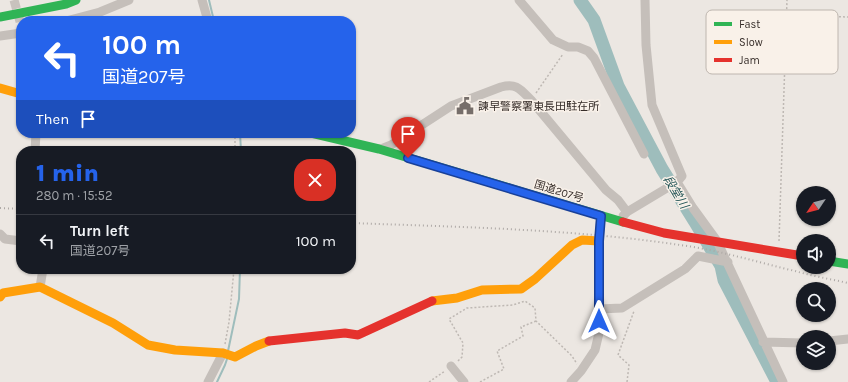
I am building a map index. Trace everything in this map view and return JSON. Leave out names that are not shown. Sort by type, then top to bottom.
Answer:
[{"type":"main road","points":[[0,17],[66,4],[76,0]]},
{"type":"main road","points":[[0,88],[16,93]]},
{"type":"main road","name":"国道207号","points":[[333,138],[380,149],[601,216],[664,233],[796,255]]},
{"type":"main road","points":[[0,297],[3,293],[40,287],[113,323],[148,345],[176,350],[226,354],[235,357],[257,344],[285,338],[294,339],[345,333],[358,335],[433,300],[457,298],[482,290],[520,289],[535,279],[572,245],[582,240],[599,241]]},
{"type":"main road","points":[[836,262],[848,264]]},
{"type":"street","points":[[85,16],[100,12],[129,0]]},
{"type":"street","points":[[202,0],[207,16]]},
{"type":"street","points":[[519,0],[553,40],[568,47],[578,47],[588,51],[594,58],[644,154]]},
{"type":"street","points":[[618,221],[627,212],[668,188],[677,182],[682,176],[652,105],[646,45],[645,0]]},
{"type":"street","points":[[0,36],[16,34]]},
{"type":"street","points":[[380,149],[391,145],[451,106],[501,87],[509,85],[517,87],[531,100],[606,190],[618,200],[627,212]]},
{"type":"street","points":[[677,182],[727,262],[763,342],[783,382]]},
{"type":"street","points":[[571,382],[581,371],[595,350],[600,333],[599,241],[601,216]]},
{"type":"street","points":[[0,234],[5,239],[16,240]]},
{"type":"street","points":[[599,309],[622,308],[685,269],[698,256],[727,262]]},
{"type":"street","points":[[40,287],[42,274]]},
{"type":"street","points":[[836,340],[848,339]]},
{"type":"street","points":[[763,342],[796,343]]},
{"type":"street","points":[[208,382],[226,354]]},
{"type":"street","points":[[451,366],[464,382]]},
{"type":"path","points":[[838,17],[848,17]]},
{"type":"path","points":[[531,100],[568,47]]},
{"type":"path","points":[[779,253],[785,74]]},
{"type":"path","points":[[226,354],[234,274]]},
{"type":"path","points":[[429,382],[462,357],[463,343],[449,319],[467,308],[513,305],[525,301],[535,308],[536,321],[572,356],[581,371]]},
{"type":"path","points":[[627,382],[629,365],[618,355],[635,309]]},
{"type":"path","points":[[480,382],[504,369],[497,351],[523,336],[521,327],[536,321]]},
{"type":"waterway","points":[[209,0],[213,16]]},
{"type":"waterway","name":"段堂川","points":[[580,0],[594,20],[618,86],[662,169],[721,266],[724,280],[777,382]]},
{"type":"waterway","points":[[240,138],[241,146]]},
{"type":"waterway","points":[[228,351],[239,299],[240,274]]},
{"type":"waterway","points":[[217,382],[227,359]]},
{"type":"tunnel","points":[[14,0],[18,16]]},
{"type":"railway","points":[[0,208],[16,209]]},
{"type":"railway","points":[[356,223],[599,235],[709,250],[848,283]]},
{"type":"traffic: fast","points":[[0,17],[66,4],[76,0]]},
{"type":"traffic: fast","points":[[332,138],[379,149],[623,222]]},
{"type":"traffic: fast","points":[[836,262],[848,264]]},
{"type":"traffic: slow","points":[[0,88],[16,93]]},
{"type":"traffic: slow","points":[[432,301],[457,298],[482,290],[521,289],[535,279],[572,245],[582,240],[599,241]]},
{"type":"traffic: slow","points":[[0,297],[3,293],[40,287],[113,323],[148,345],[175,350],[223,353],[235,357],[269,341]]},
{"type":"traffic: jam","points":[[623,222],[664,233],[796,255]]},
{"type":"traffic: jam","points":[[269,341],[345,333],[358,335],[432,301]]},
{"type":"place","name":"諫早警察署東長田駐在所","points":[[465,106]]},
{"type":"route","points":[[408,158],[601,216],[599,241],[599,321]]}]
